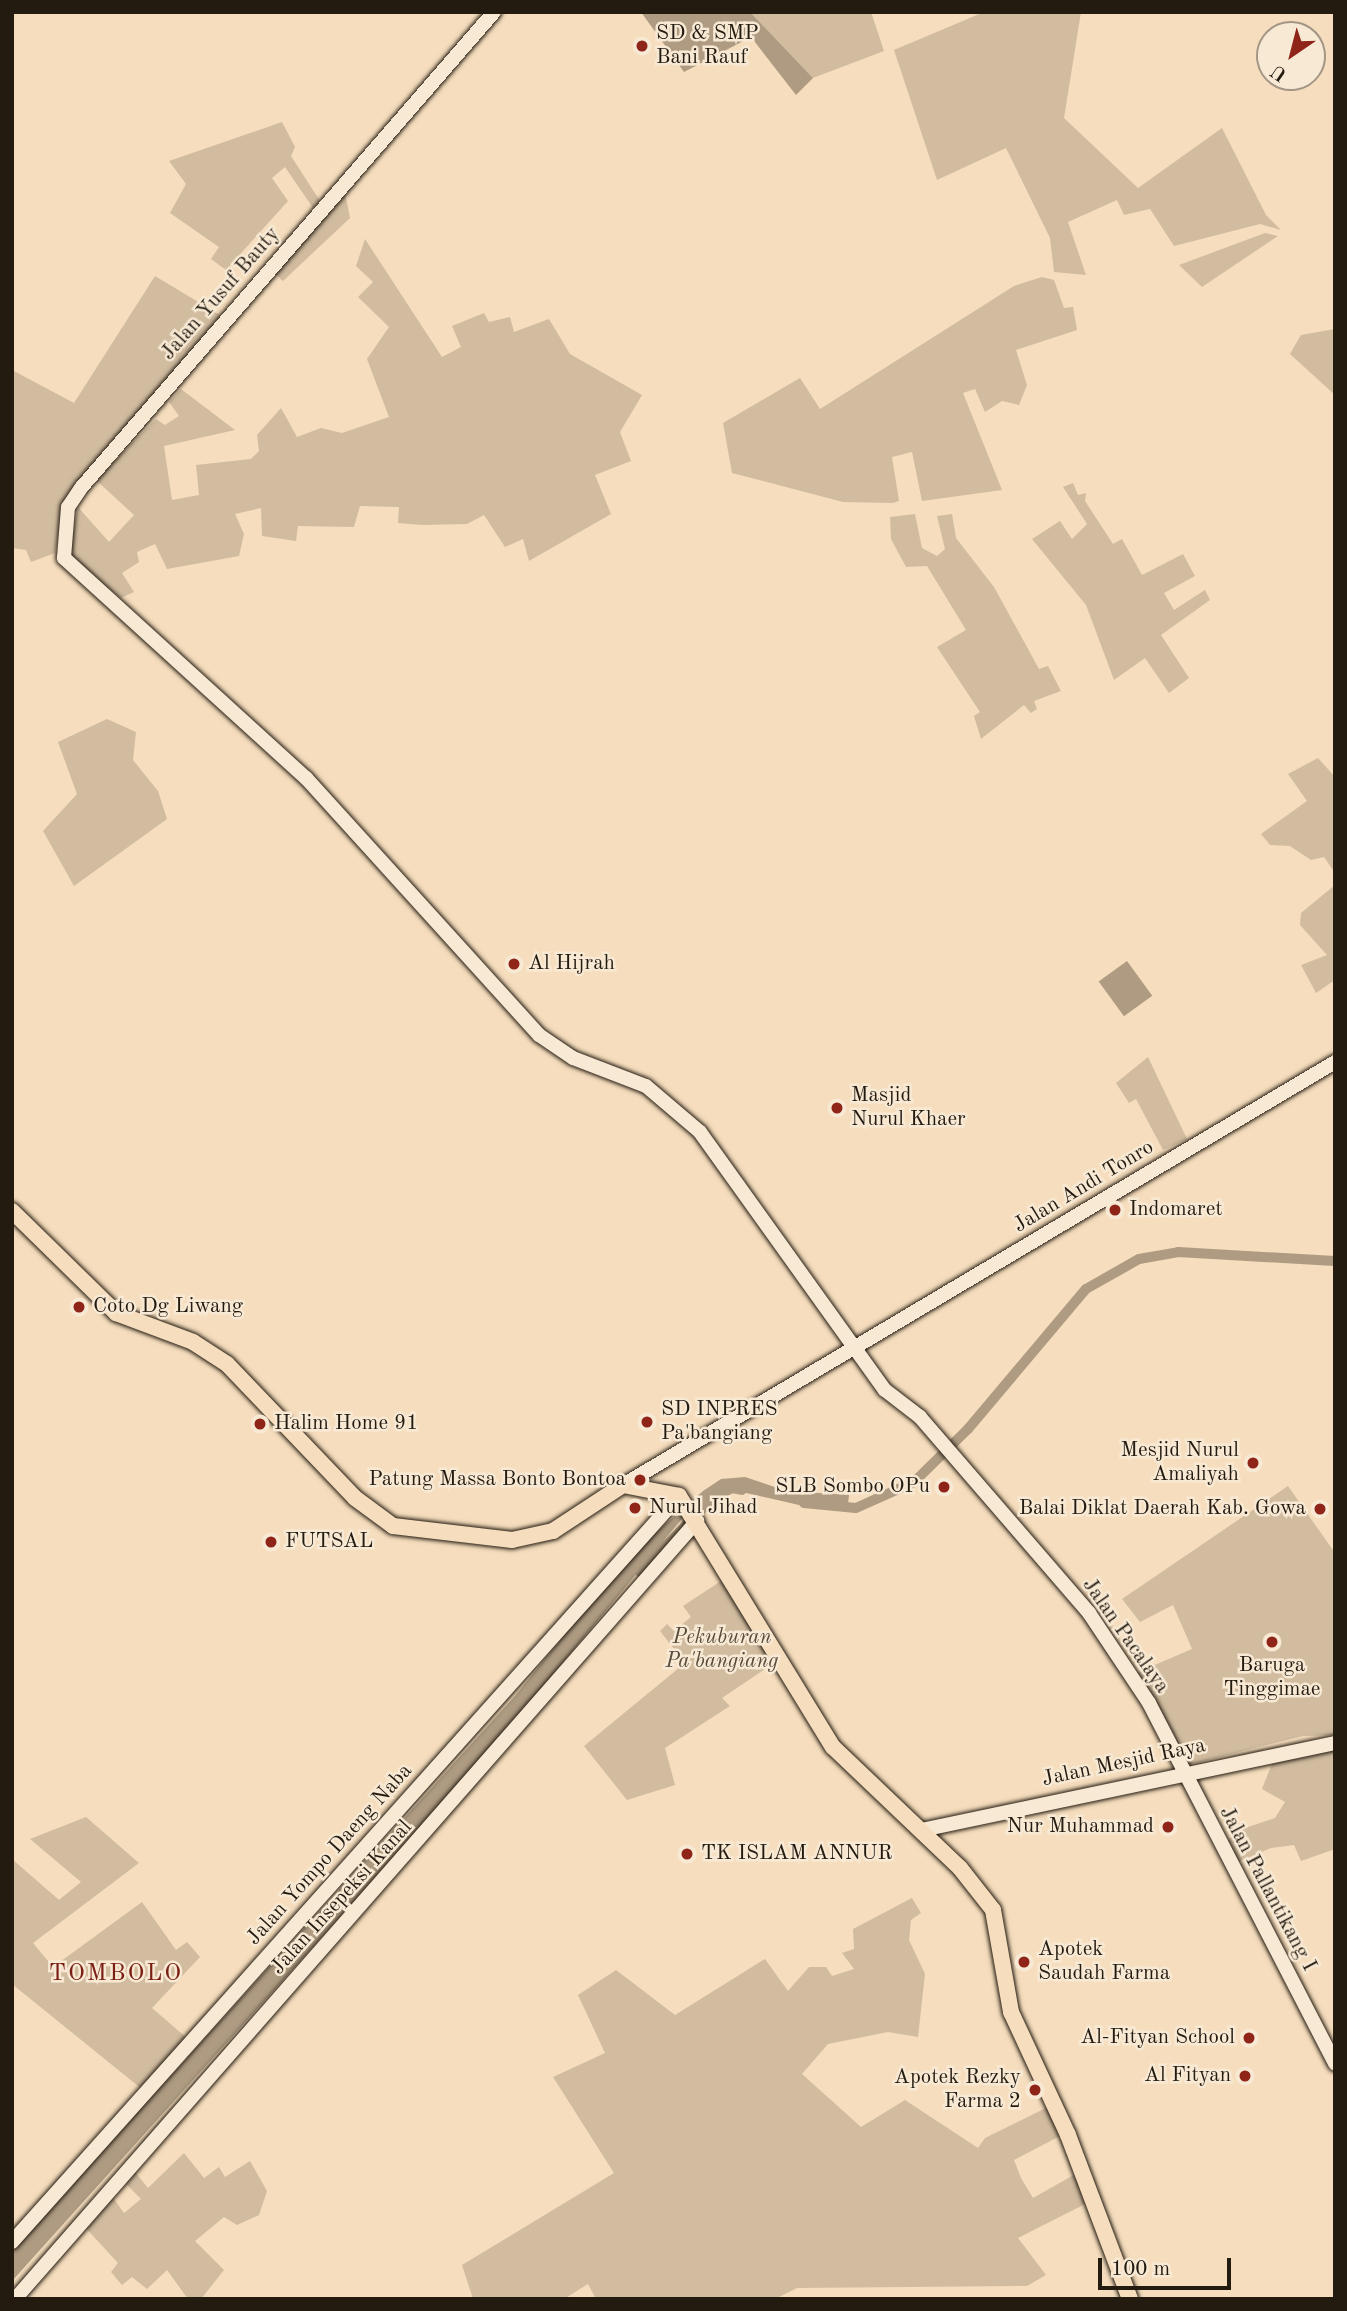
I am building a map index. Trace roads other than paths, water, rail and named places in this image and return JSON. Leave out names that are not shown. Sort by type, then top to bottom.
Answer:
[{"type":"main road","points":[[12,1211],[116,1313],[194,1342],[227,1364],[355,1498],[393,1527],[462,1539],[540,1536],[623,1485],[647,1477],[681,1500],[696,1520],[833,1747],[922,1830],[993,1910],[1011,2012],[1068,2135],[1130,2299]]},
{"type":"street","name":"Jalan Yusuf Bauty","points":[[123,609],[64,558],[68,507],[494,12]]},
{"type":"street","name":"Jalan Pacalaya","points":[[123,609],[306,778],[540,1035],[573,1058],[646,1086],[681,1111],[885,1390],[920,1417],[1089,1614],[1149,1703],[1181,1772]]},
{"type":"street","name":"Jalan Andi Tonro","points":[[647,1477],[854,1347],[1335,1062]]},
{"type":"street","name":"Jalan Yompo Daeng Naba","points":[[12,2242],[681,1500]]},
{"type":"street","name":"Jalan Insepeksi Kanal","points":[[15,2299],[696,1520]]},
{"type":"street","name":"Jalan Mesjid Raya","points":[[922,1830],[1181,1772],[1335,1743]]},
{"type":"street","name":"Jalan Pallantikang I","points":[[1181,1772],[1335,2064]]},
{"type":"waterway","points":[[804,1503],[856,1508],[914,1482],[968,1429],[1086,1289],[1139,1259],[1178,1252],[1335,1261]]},
{"type":"waterway","points":[[640,1572],[711,1500],[732,1488],[742,1490]]},
{"type":"place","name":"SD & SMP Bani Rauf","points":[[642,46]]},
{"type":"place","name":"Al Hijrah","points":[[514,964]]},
{"type":"place","name":"Masjid Nurul Khaer","points":[[837,1108]]},
{"type":"place","name":"Indomaret","points":[[1115,1210]]},
{"type":"place","name":"Coto Dg Liwang","points":[[79,1307]]},
{"type":"place","name":"SD INPRES Pa'bangiang","points":[[647,1422]]},
{"type":"place","name":"Halim Home 91","points":[[260,1424]]},
{"type":"place","name":"Mesjid Nurul Amaliyah","points":[[1253,1463]]},
{"type":"place","name":"Patung Massa Bonto Bontoa","points":[[640,1480]]},
{"type":"place","name":"SLB Sombo OPu","points":[[944,1487]]},
{"type":"place","name":"Nurul Jihad","points":[[635,1508]]},
{"type":"place","name":"Balai Diklat Daerah Kab. Gowa","points":[[1320,1509]]},
{"type":"place","name":"FUTSAL","points":[[271,1542]]},
{"type":"place","name":"Baruga Tinggimae","points":[[1272,1642]]},
{"type":"place","name":"Nur Muhammad","points":[[1168,1827]]},
{"type":"place","name":"TK ISLAM ANNUR","points":[[687,1854]]},
{"type":"place","name":"Apotek Saudah Farma","points":[[1024,1962]]},
{"type":"place","name":"Al-Fityan School","points":[[1249,2038]]},
{"type":"place","name":"Al Fityan","points":[[1245,2076]]},
{"type":"place","name":"Apotek Rezky Farma 2","points":[[1035,2090]]},
{"type":"district","name":"TOMBOLO","points":[[116,1975]]},
{"type":"park label","name":"Pekuburan Pa'bangiang","points":[[722,1650]]}]
